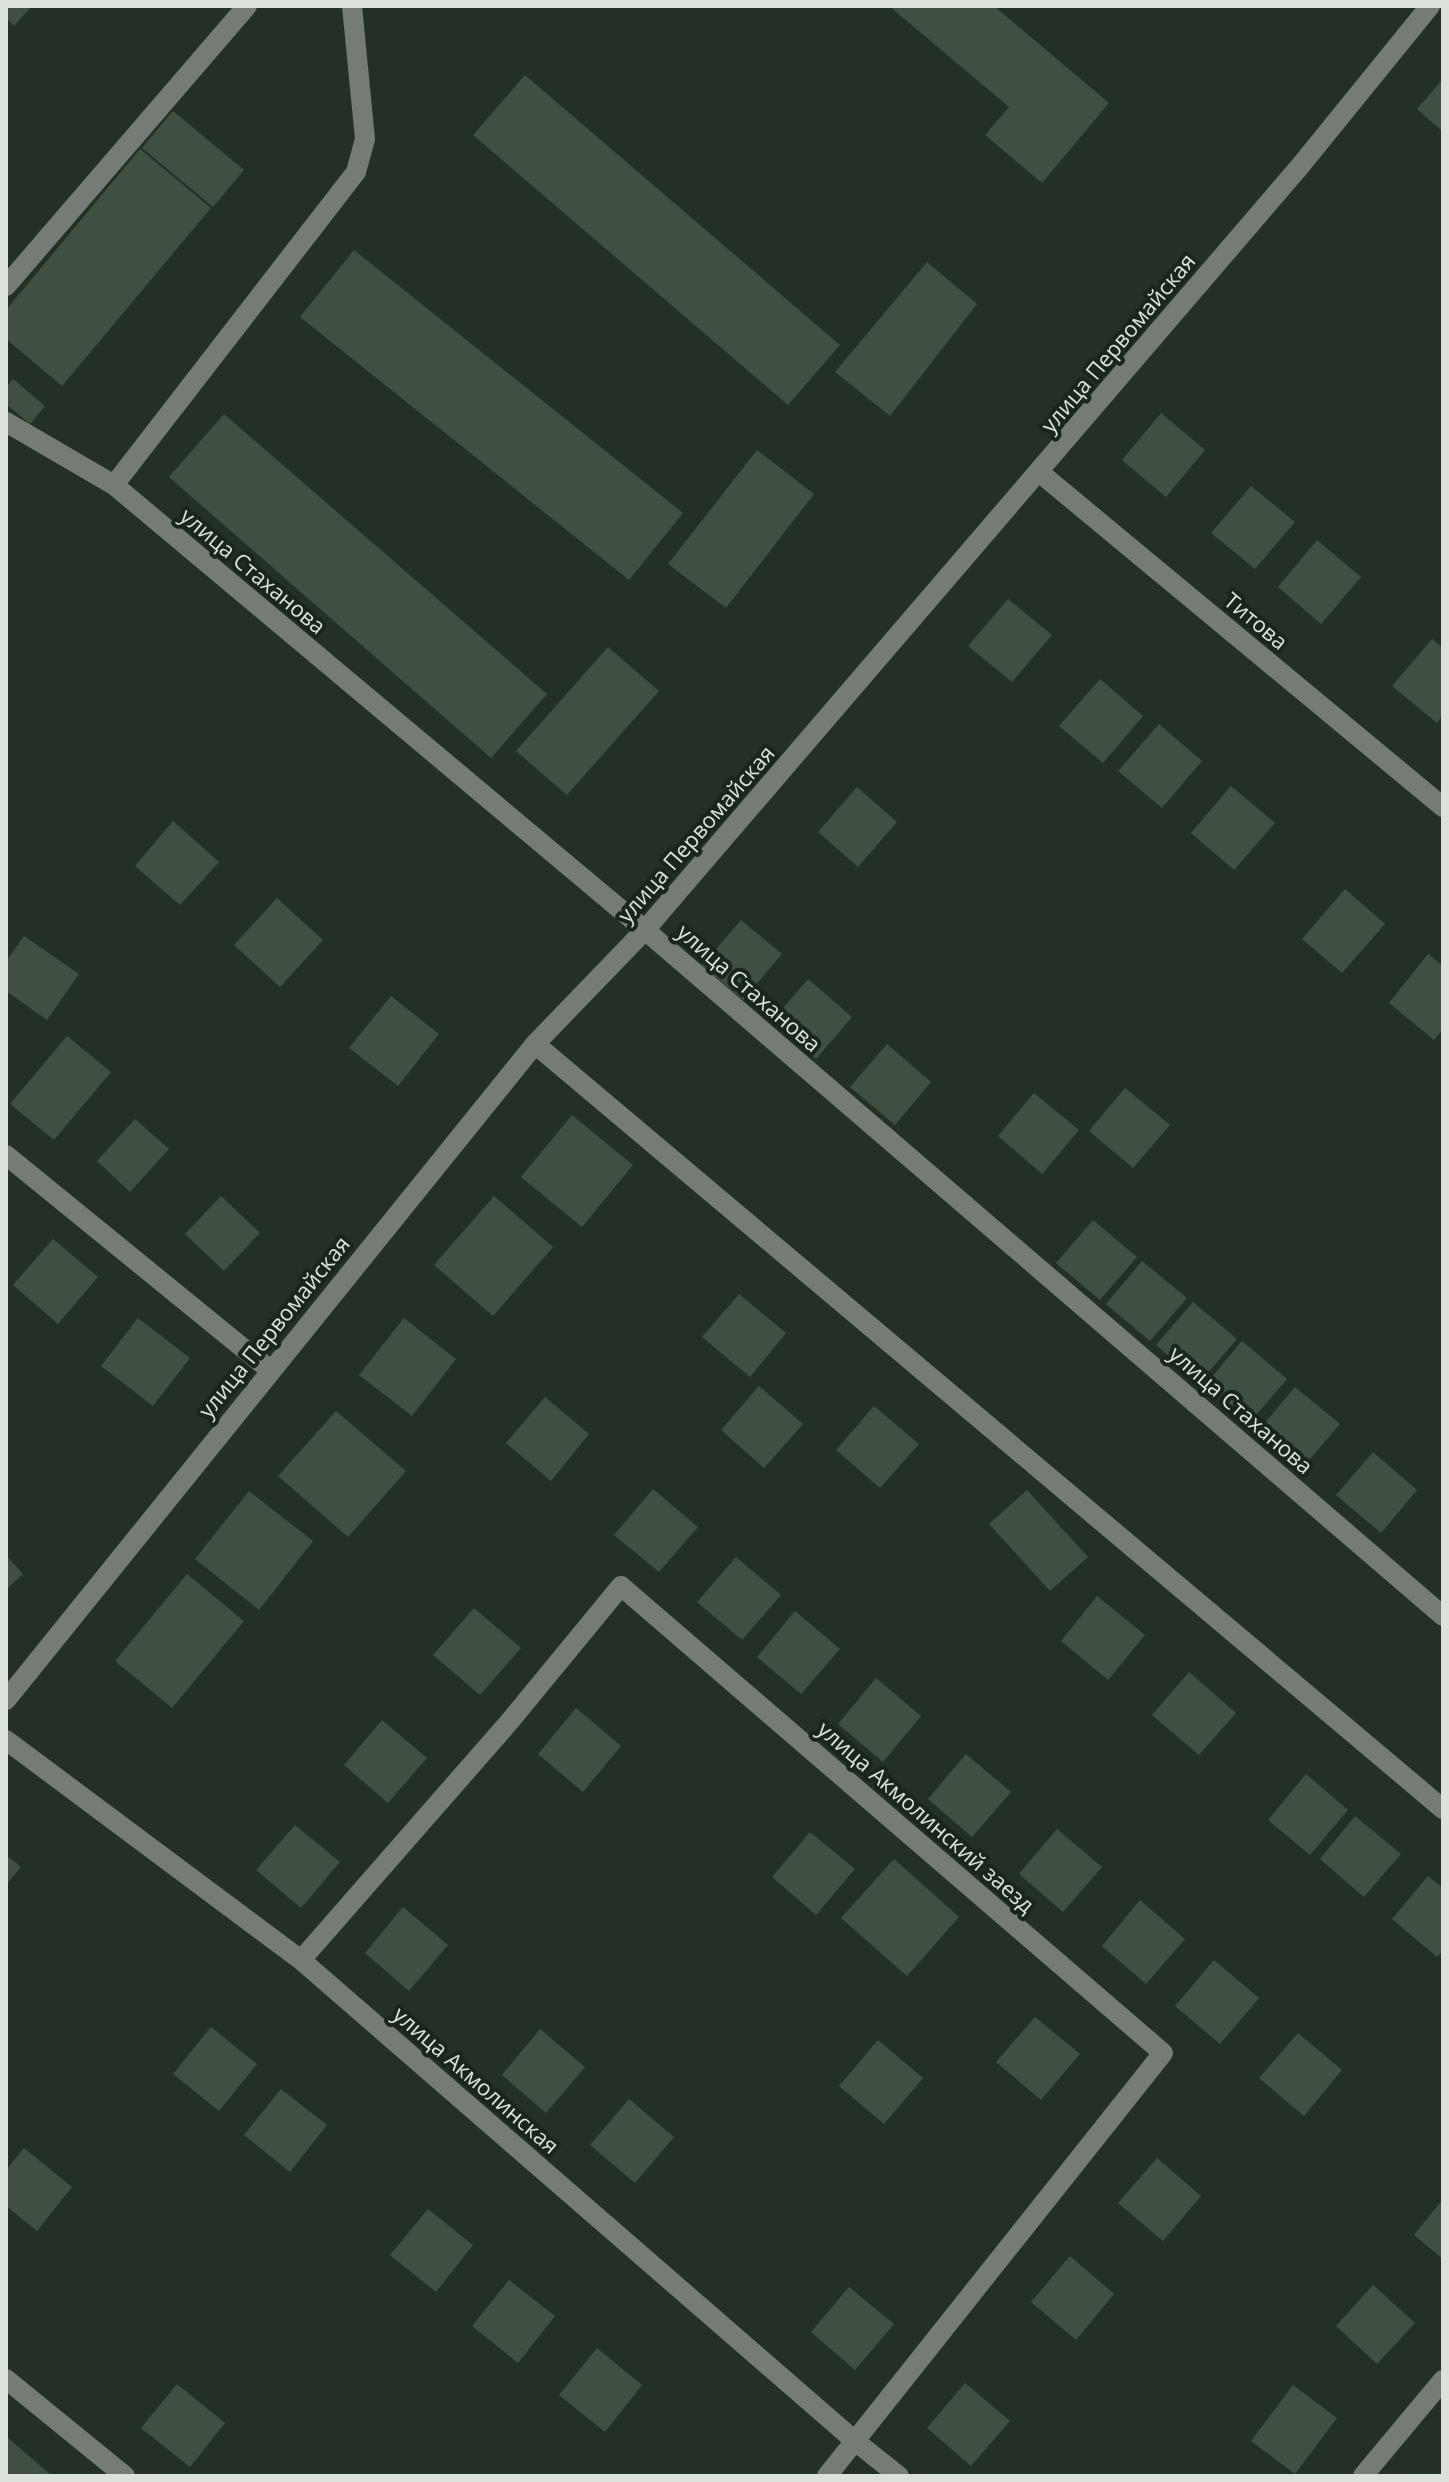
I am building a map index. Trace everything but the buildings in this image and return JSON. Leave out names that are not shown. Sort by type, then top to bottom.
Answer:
[{"type":"street","points":[[6,286],[247,6]]},
{"type":"street","points":[[114,485],[356,172],[365,139],[352,6]]},
{"type":"street","name":"улица Первомайская","points":[[6,1700],[535,1044],[645,930],[1301,165],[1430,6]]},
{"type":"street","name":"улица Стаханова","points":[[6,422],[114,485],[645,930],[1443,1616]]},
{"type":"street","name":"Титова","points":[[1039,472],[1443,807]]},
{"type":"street","points":[[535,1044],[1443,1809]]},
{"type":"street","points":[[6,1155],[270,1370]]},
{"type":"street","name":"улица Акмолинский заезд","points":[[301,1960],[510,1721],[621,1586],[1163,2053],[827,2476]]},
{"type":"street","name":"улица Акмолинская","points":[[6,1740],[301,1960],[899,2476]]},
{"type":"street","points":[[6,2379],[125,2476]]},
{"type":"street","points":[[1363,2476],[1443,2380]]}]
